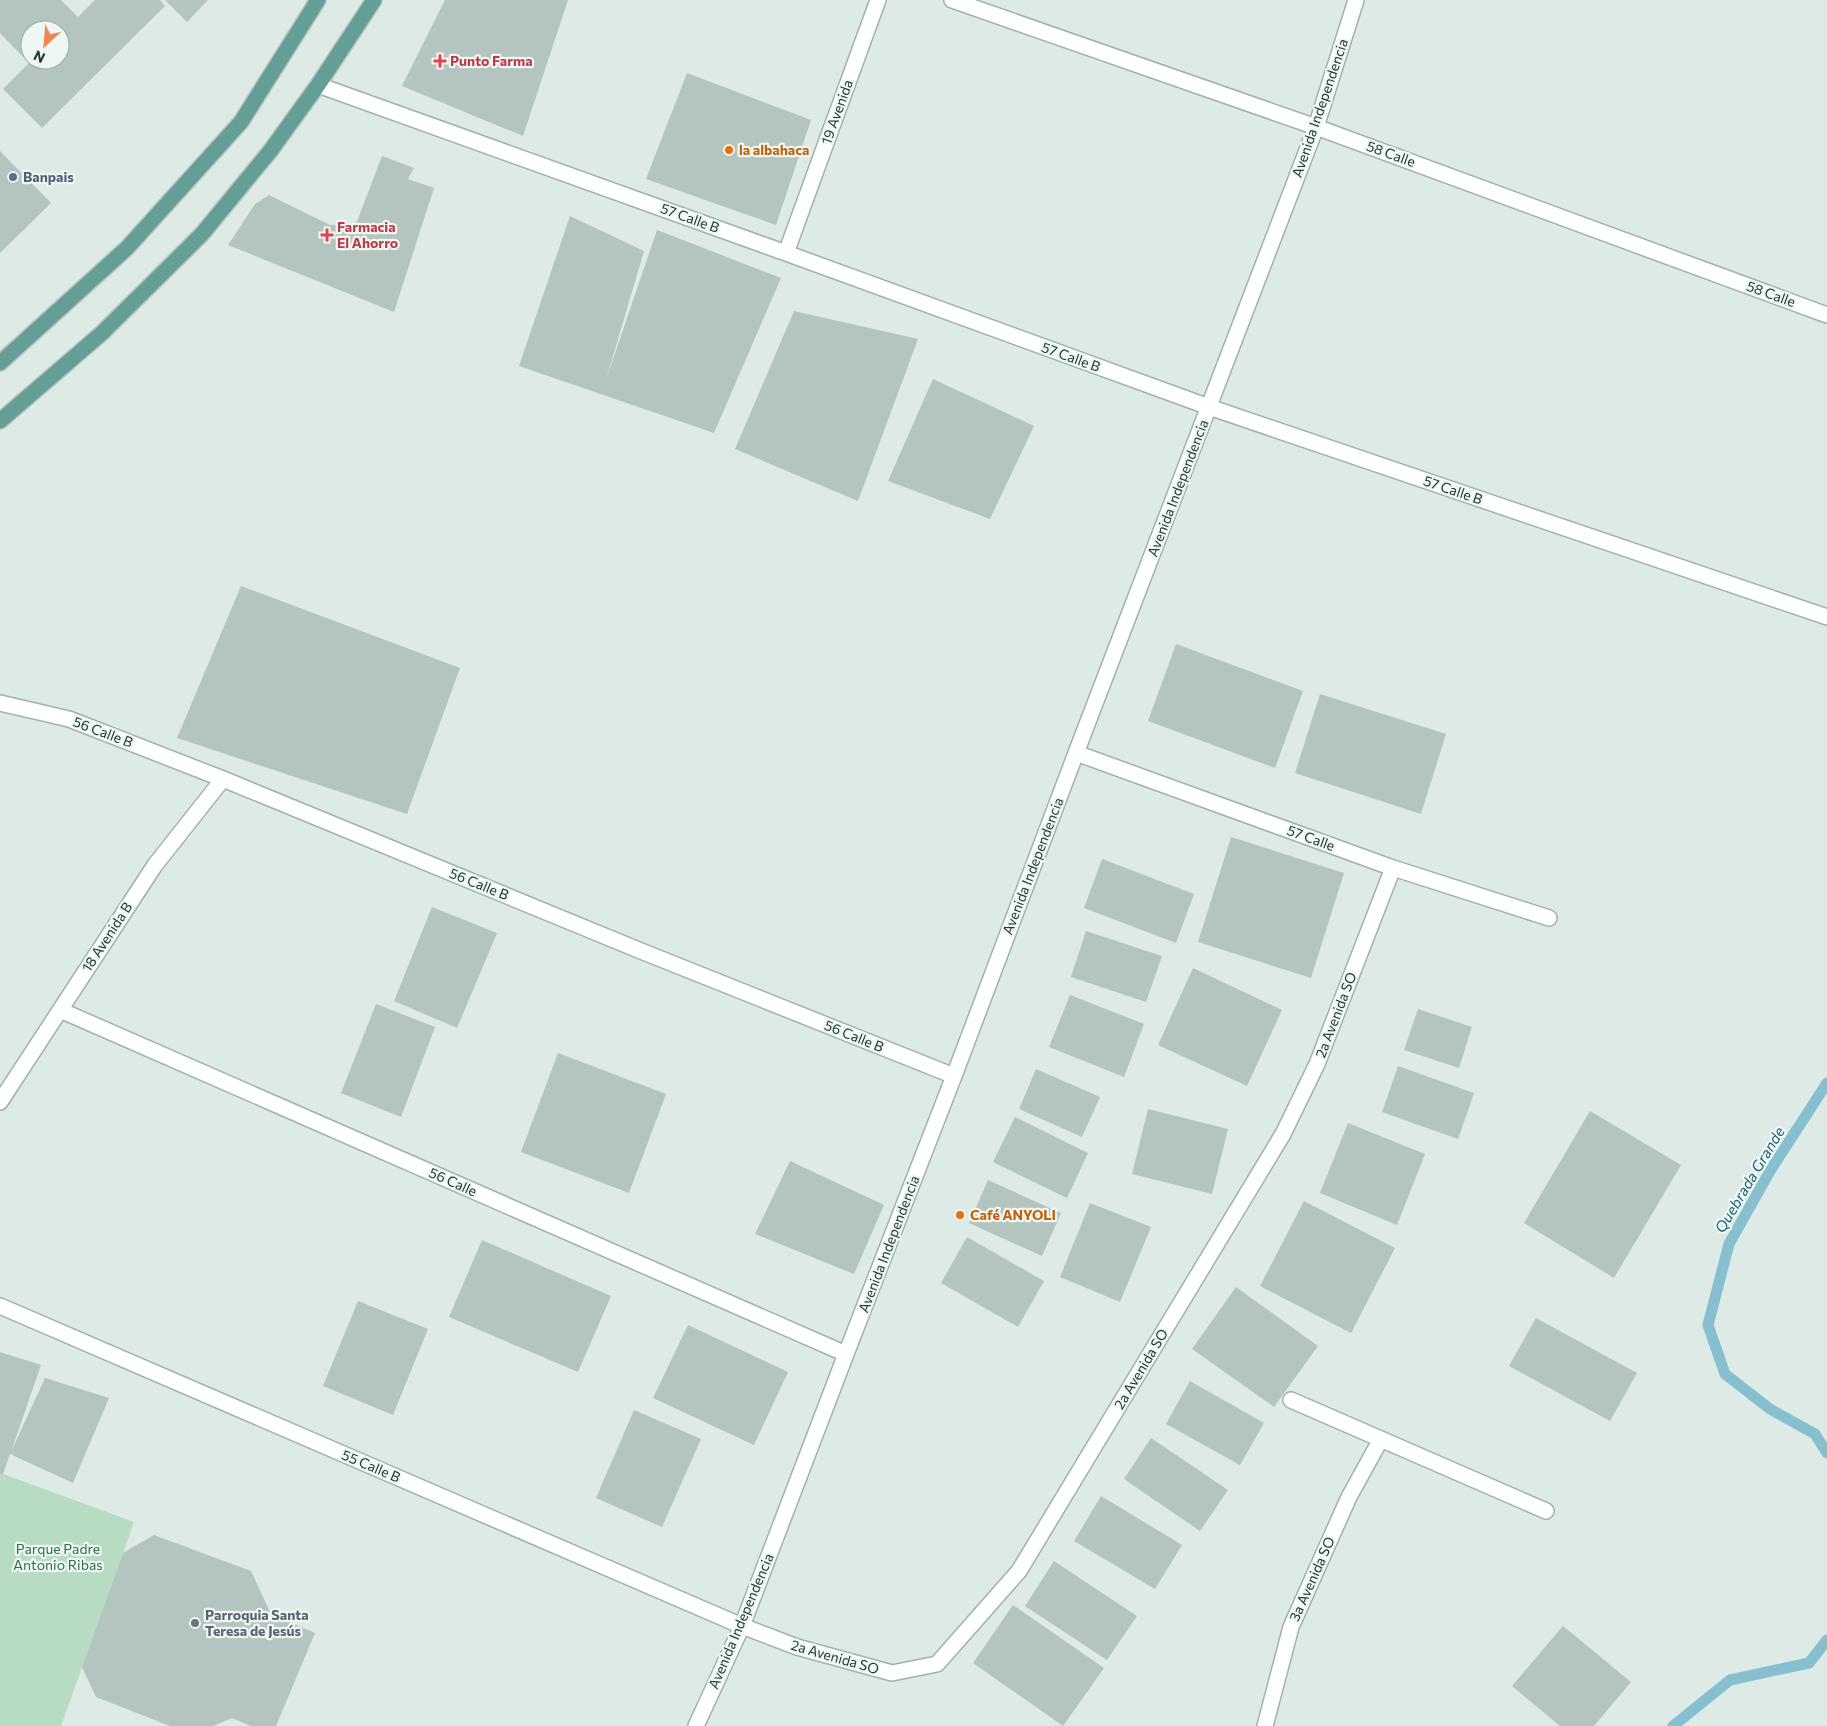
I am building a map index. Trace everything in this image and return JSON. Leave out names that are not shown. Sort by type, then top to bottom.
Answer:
[{"type":"main road","points":[[0,363],[127,248],[241,122],[318,0]]},
{"type":"main road","points":[[0,421],[102,333],[202,234],[271,150],[318,85],[374,0]]},
{"type":"street","name":"19 Avenida","points":[[786,252],[878,0]]},
{"type":"street","name":"58 Calle","points":[[952,0],[1316,127],[1827,315]]},
{"type":"street","name":"Avenida Independencia","points":[[696,1726],[742,1626],[954,1076],[1316,127],[1356,0]]},
{"type":"street","name":"57 Calle B","points":[[318,85],[786,252],[1209,407],[1827,618]]},
{"type":"street","name":"56 Calle B","points":[[0,703],[69,719],[223,779],[641,951],[954,1076]]},
{"type":"street","name":"57 Calle","points":[[1076,753],[1393,868],[1549,918]]},
{"type":"street","name":"18 Avenida B","points":[[0,1102],[155,864],[223,779]]},
{"type":"street","name":"2a Avenida SO","points":[[742,1626],[797,1647],[892,1673],[937,1664],[1019,1571],[1283,1134],[1317,1064],[1393,868]]},
{"type":"street","name":"56 Calle","points":[[60,1010],[846,1354]]},
{"type":"street","name":"55 Calle B","points":[[0,1306],[742,1626]]},
{"type":"street","points":[[1291,1400],[1546,1512]]},
{"type":"street","name":"3a Avenida SO","points":[[1266,1726],[1291,1627],[1349,1497],[1381,1439]]},
{"type":"green space","name":"Parque Padre Antonio Ribas","points":[[0,1474],[134,1522],[61,1726],[0,1726]]},
{"type":"building","points":[[0,0],[61,0],[78,17],[95,0],[160,0],[165,6],[42,128],[3,89],[22,70],[70,70],[70,20],[20,20],[20,54],[0,33]]},
{"type":"building","points":[[165,0],[208,0],[187,22]]},
{"type":"building","points":[[445,0],[568,0],[523,136],[402,86]]},
{"type":"building","name":"la albahaca","points":[[687,73],[811,120],[776,225],[646,179]]},
{"type":"building","name":"Banpais","points":[[0,151],[51,203],[0,253]]},
{"type":"building","name":"Farmacia El Ahorro","points":[[382,156],[414,168],[408,179],[434,188],[394,312],[228,245],[255,204],[269,195],[330,225],[356,224]]},
{"type":"building","points":[[570,216],[644,251],[606,380],[657,230],[781,278],[714,433],[519,366]]},
{"type":"building","points":[[794,311],[918,339],[858,501],[735,449]]},
{"type":"building","points":[[933,379],[1034,426],[990,519],[888,481]]},
{"type":"building","points":[[241,586],[460,668],[407,814],[177,738]]},
{"type":"building","points":[[1176,644],[1303,691],[1275,768],[1148,721]]},
{"type":"building","points":[[1320,694],[1446,734],[1421,814],[1295,773]]},
{"type":"building","points":[[1231,837],[1344,873],[1311,978],[1198,942]]},
{"type":"building","points":[[1102,859],[1194,894],[1176,943],[1084,908]]},
{"type":"building","points":[[432,907],[497,933],[457,1028],[394,1001]]},
{"type":"building","points":[[1086,931],[1162,956],[1146,1002],[1071,977]]},
{"type":"building","points":[[1193,968],[1282,1010],[1247,1086],[1158,1045]]},
{"type":"building","points":[[1070,995],[1144,1024],[1124,1077],[1049,1047]]},
{"type":"building","points":[[376,1004],[435,1027],[401,1117],[341,1093]]},
{"type":"building","points":[[1418,1009],[1472,1027],[1459,1068],[1404,1050]]},
{"type":"building","points":[[558,1053],[666,1094],[629,1193],[521,1152]]},
{"type":"building","points":[[1398,1066],[1474,1093],[1458,1139],[1382,1112]]},
{"type":"building","points":[[1036,1069],[1100,1097],[1082,1137],[1019,1109]]},
{"type":"building","points":[[1148,1109],[1228,1129],[1212,1194],[1132,1174]]},
{"type":"building","points":[[1590,1111],[1681,1165],[1614,1278],[1524,1223]]},
{"type":"building","points":[[1015,1117],[1088,1153],[1067,1198],[993,1162]]},
{"type":"building","points":[[1348,1123],[1425,1154],[1397,1225],[1320,1193]]},
{"type":"building","points":[[790,1161],[884,1205],[854,1274],[755,1234]]},
{"type":"building","points":[[988,1180],[1061,1213],[1042,1256],[969,1223]]},
{"type":"building","points":[[1304,1201],[1395,1248],[1351,1333],[1260,1286]]},
{"type":"building","points":[[1090,1203],[1151,1227],[1120,1302],[1060,1277]]},
{"type":"building","points":[[967,1237],[1044,1281],[1018,1327],[941,1283]]},
{"type":"building","points":[[482,1240],[611,1296],[578,1372],[449,1317]]},
{"type":"building","points":[[1236,1287],[1318,1346],[1274,1407],[1192,1349]]},
{"type":"building","points":[[358,1301],[428,1329],[393,1415],[323,1386]]},
{"type":"building","points":[[1536,1318],[1637,1373],[1610,1421],[1509,1366]]},
{"type":"building","points":[[688,1325],[788,1372],[754,1445],[653,1398]]},
{"type":"building","points":[[0,1352],[41,1365],[11,1452],[45,1378],[109,1398],[73,1483],[10,1454],[3,1474],[0,1474]]},
{"type":"building","points":[[1190,1381],[1264,1423],[1240,1465],[1166,1424]]},
{"type":"building","points":[[634,1410],[701,1439],[662,1527],[596,1498]]},
{"type":"building","points":[[1151,1438],[1228,1490],[1200,1531],[1124,1479]]},
{"type":"building","points":[[1101,1496],[1182,1545],[1155,1589],[1074,1541]]},
{"type":"building","name":"Parroquia Santa Teresa de Jesús","points":[[154,1535],[251,1571],[271,1614],[315,1633],[276,1726],[251,1726],[232,1718],[213,1726],[170,1726],[96,1697],[82,1667],[123,1553]]},
{"type":"building","points":[[1054,1561],[1137,1616],[1107,1660],[1025,1606]]},
{"type":"building","points":[[1013,1605],[1104,1668],[1063,1726],[973,1663]]},
{"type":"building","points":[[1563,1626],[1631,1682],[1594,1726],[1560,1726],[1512,1686]]},
{"type":"waterway","name":"Quebrada Grande","points":[[1827,1083],[1770,1171],[1729,1244],[1708,1325],[1725,1374],[1770,1409],[1815,1434],[1827,1453]]},
{"type":"waterway","name":"Quebrada Grande","points":[[1673,1726],[1730,1680],[1809,1663],[1827,1640]]},
{"type":"place","name":"Punto Farma","points":[[440,61]]},
{"type":"place","name":"la albahaca","points":[[729,150]]},
{"type":"place","name":"Banpais","points":[[13,177]]},
{"type":"place","name":"Farmacia El Ahorro","points":[[327,235]]},
{"type":"place","name":"Café ANYOLI","points":[[960,1215]]},
{"type":"place","name":"Parroquia Santa Teresa de Jesús","points":[[195,1623]]}]
